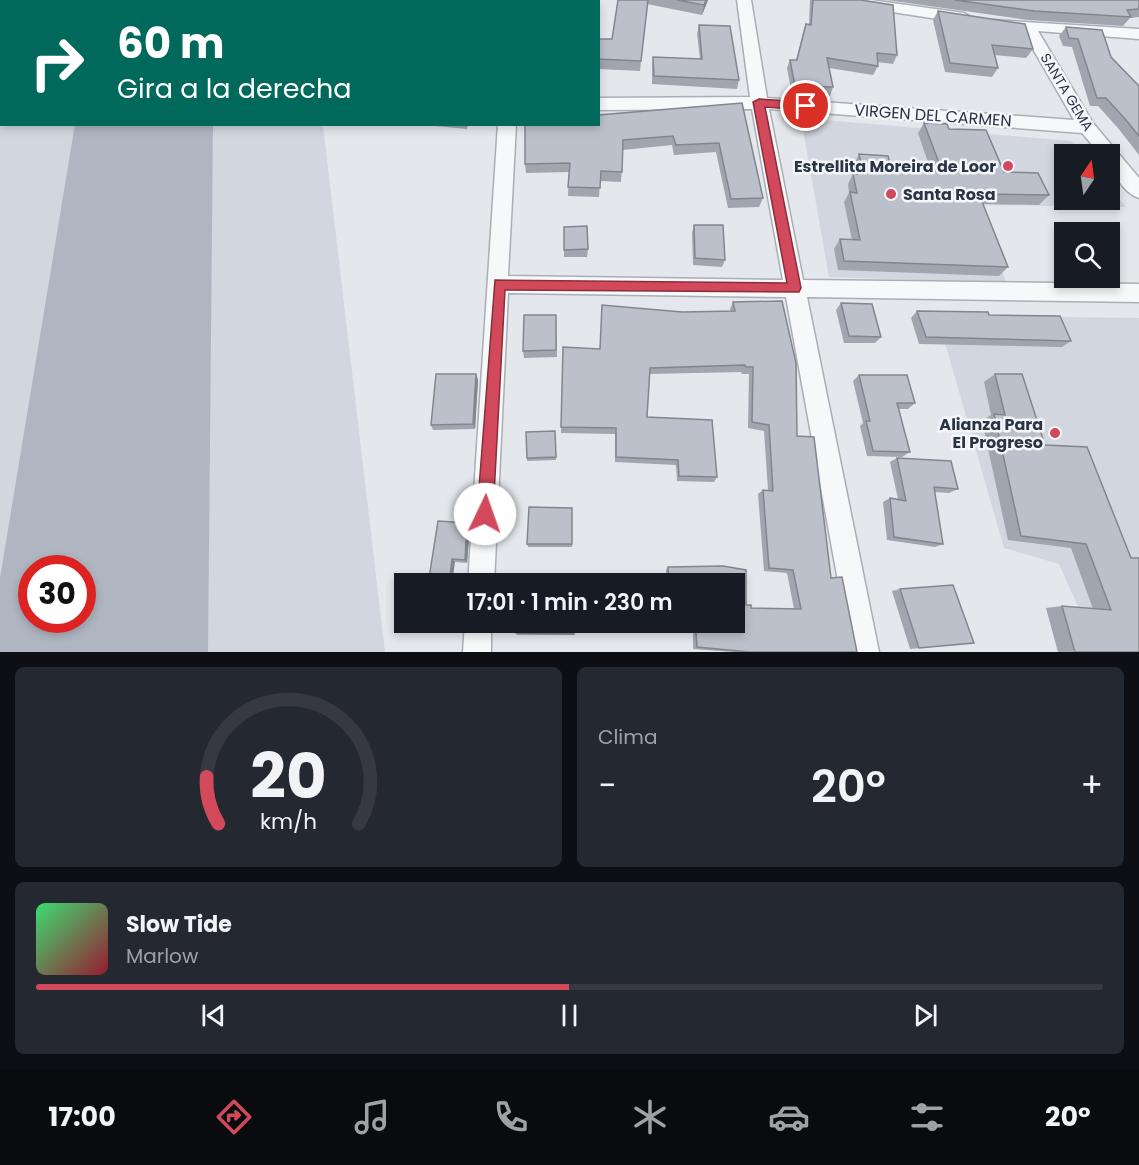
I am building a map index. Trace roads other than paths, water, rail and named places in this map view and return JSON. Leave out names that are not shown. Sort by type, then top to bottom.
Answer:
[{"type":"street","points":[[744,0],[759,102],[865,652]]},
{"type":"street","points":[[840,0],[1028,27],[1139,34]]},
{"type":"street","name":"SANTA GEMA","points":[[1028,27],[1087,127],[1101,144]]},
{"type":"street","name":"VIRGEN DEL CARMEN","points":[[600,104],[759,102],[1087,127]]},
{"type":"street","points":[[482,573],[507,126]]},
{"type":"street","name":"SANTA GEMA","points":[[1120,167],[1139,191]]},
{"type":"street","points":[[499,284],[1139,293]]},
{"type":"street","points":[[477,652],[478,633]]},
{"type":"place","name":"Estrellita Moreira de Loor","points":[[1008,166]]},
{"type":"place","name":"Santa Rosa","points":[[891,194]]},
{"type":"place","name":"Alianza Para El Progreso","points":[[1055,433]]}]
